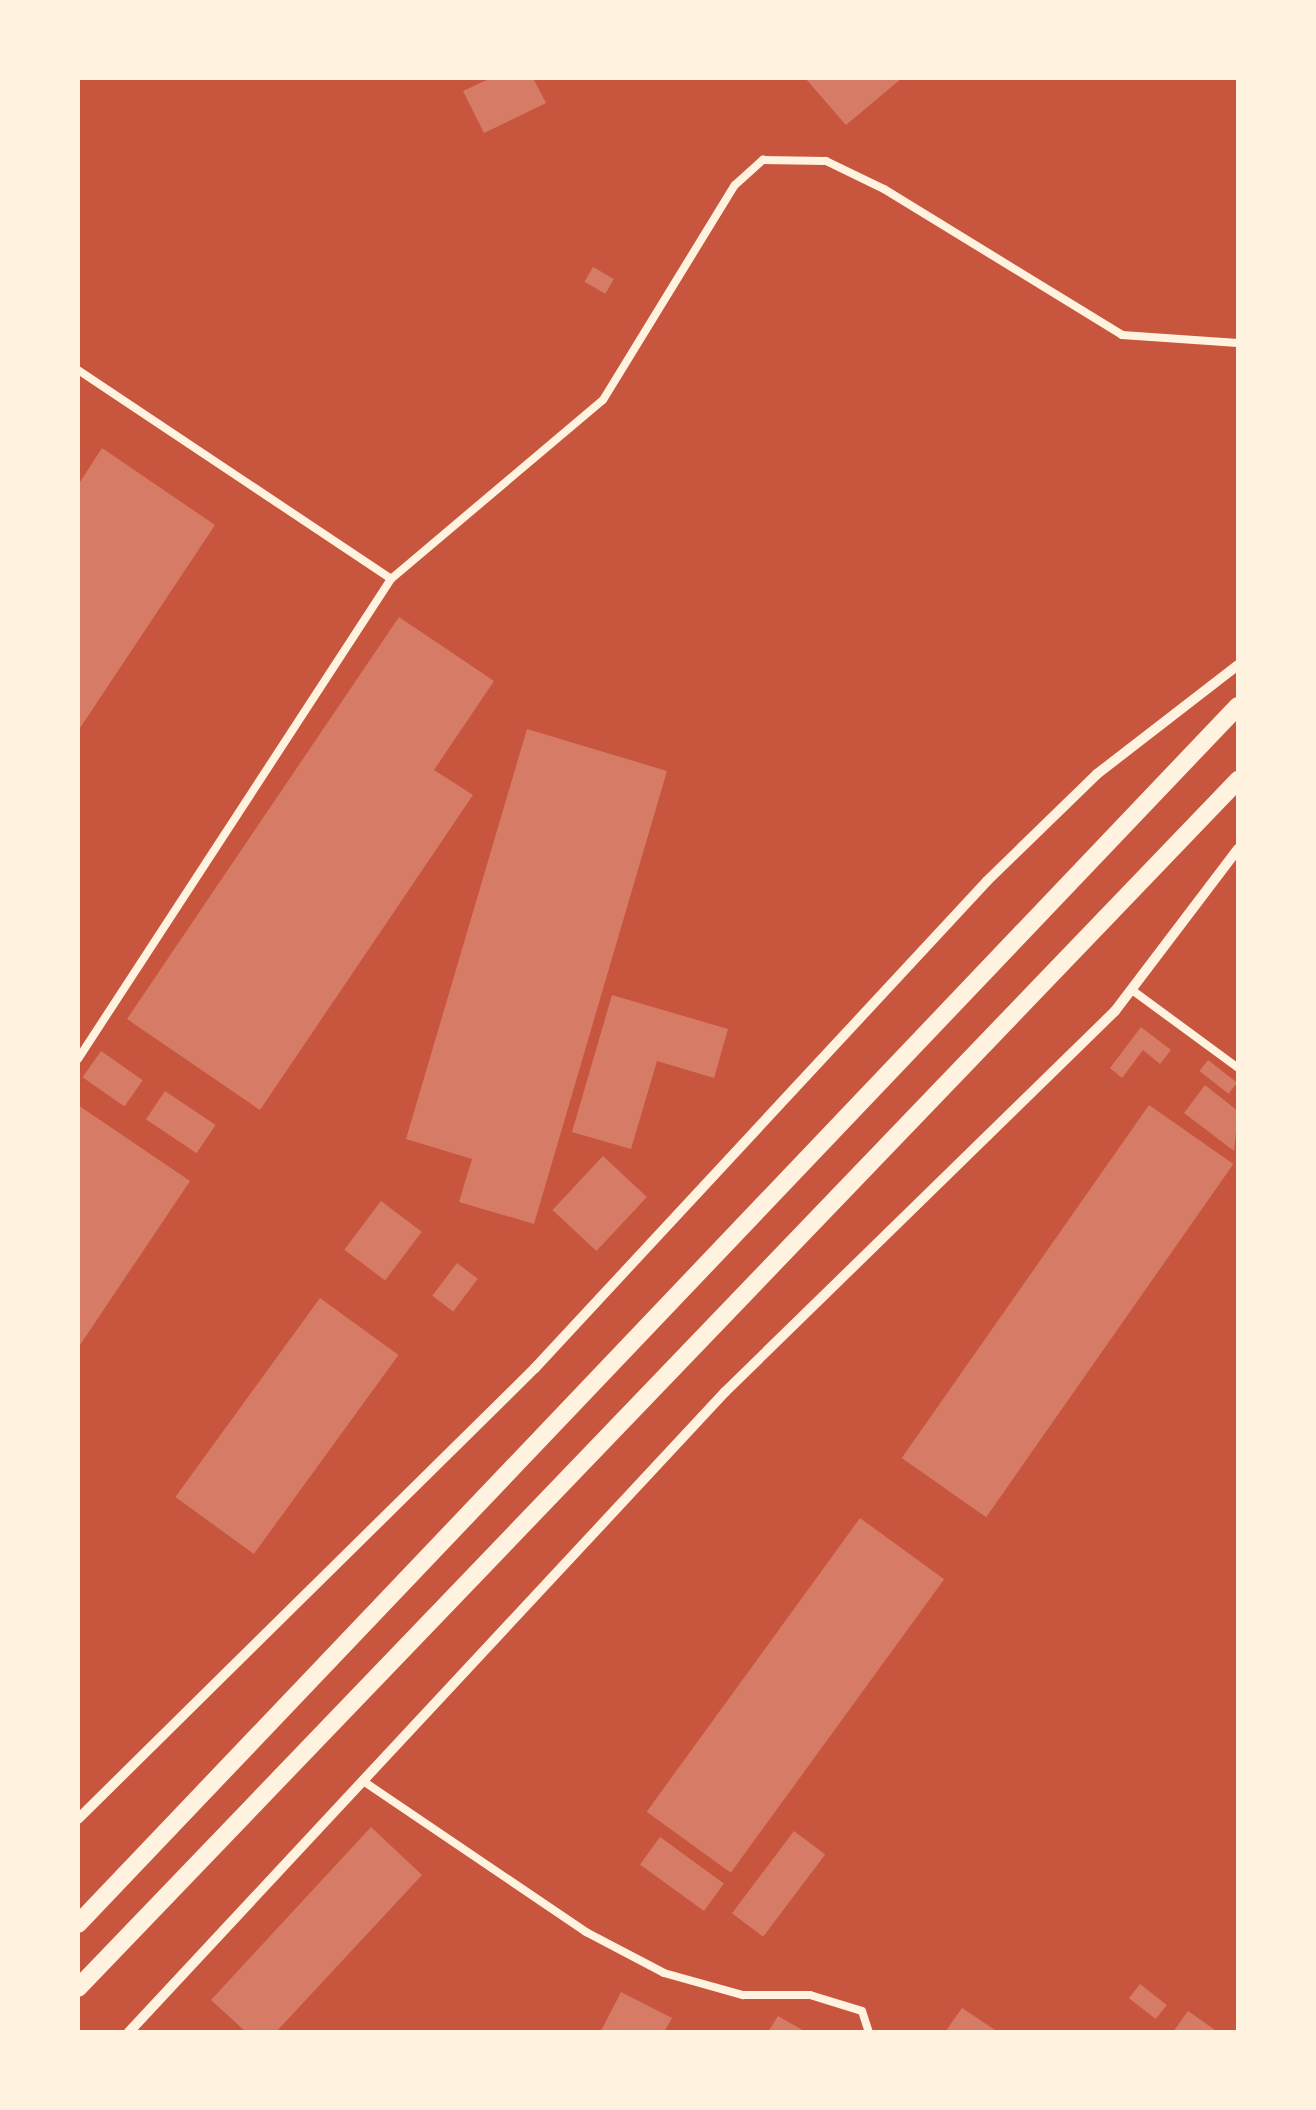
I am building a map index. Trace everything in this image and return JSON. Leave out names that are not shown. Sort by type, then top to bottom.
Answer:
[{"type":"street","points":[[78,1819],[535,1368],[987,880],[1097,774],[1238,665]]},
{"type":"street","points":[[78,1924],[1238,706]]},
{"type":"street","points":[[78,1988],[1238,780]]},
{"type":"street","points":[[130,2032],[366,1783],[738,1378],[1132,990],[1238,848]]},
{"type":"lane","points":[[78,1059],[391,579],[603,400],[735,185],[763,160],[826,161],[884,189],[1122,335],[1238,343]]},
{"type":"lane","points":[[78,370],[391,579]]},
{"type":"lane","points":[[1132,990],[1238,1068]]},
{"type":"lane","points":[[366,1783],[586,1932],[664,1973],[743,1995],[810,1995],[862,2011],[870,2032]]},
{"type":"building","points":[[491,78],[533,78],[546,103],[484,133],[463,91]]},
{"type":"building","points":[[805,78],[902,78],[846,125]]},
{"type":"building","points":[[593,267],[614,279],[605,294],[584,282]]},
{"type":"building","points":[[102,448],[215,525],[78,731],[78,485]]},
{"type":"building","points":[[399,617],[494,681],[434,770],[473,795],[260,1110],[127,1019]]},
{"type":"building","points":[[527,729],[667,771],[534,1224],[459,1202],[472,1159],[406,1139]]},
{"type":"building","points":[[612,995],[728,1029],[714,1078],[657,1061],[631,1149],[572,1132]]},
{"type":"building","points":[[1141,1027],[1171,1050],[1160,1064],[1143,1050],[1122,1078],[1110,1068]]},
{"type":"building","points":[[101,1051],[143,1080],[124,1106],[83,1077]]},
{"type":"building","points":[[1208,1060],[1237,1083],[1229,1094],[1199,1071]]},
{"type":"building","points":[[1205,1085],[1238,1111],[1234,1151],[1184,1113]]},
{"type":"building","points":[[165,1091],[216,1125],[197,1153],[146,1119]]},
{"type":"building","points":[[78,1105],[190,1181],[78,1348]]},
{"type":"building","points":[[1149,1105],[1233,1164],[986,1517],[902,1458]]},
{"type":"building","points":[[603,1156],[647,1197],[596,1251],[553,1210]]},
{"type":"building","points":[[381,1201],[422,1232],[385,1280],[344,1250]]},
{"type":"building","points":[[457,1263],[478,1279],[453,1311],[432,1296]]},
{"type":"building","points":[[320,1298],[398,1355],[254,1554],[175,1497]]},
{"type":"building","points":[[860,1518],[944,1579],[731,1873],[647,1812]]},
{"type":"building","points":[[371,1827],[422,1875],[276,2032],[246,2032],[211,2000]]},
{"type":"building","points":[[794,1831],[825,1854],[763,1937],[732,1913]]},
{"type":"building","points":[[660,1837],[724,1883],[704,1911],[640,1865]]},
{"type":"building","points":[[1140,1984],[1167,2005],[1156,2019],[1129,1998]]},
{"type":"building","points":[[621,1992],[672,2018],[664,2032],[601,2031]]},
{"type":"building","points":[[962,2008],[998,2032],[945,2032]]},
{"type":"building","points":[[1188,2011],[1218,2032],[1173,2032]]},
{"type":"building","points":[[778,2016],[806,2032],[768,2032]]}]
